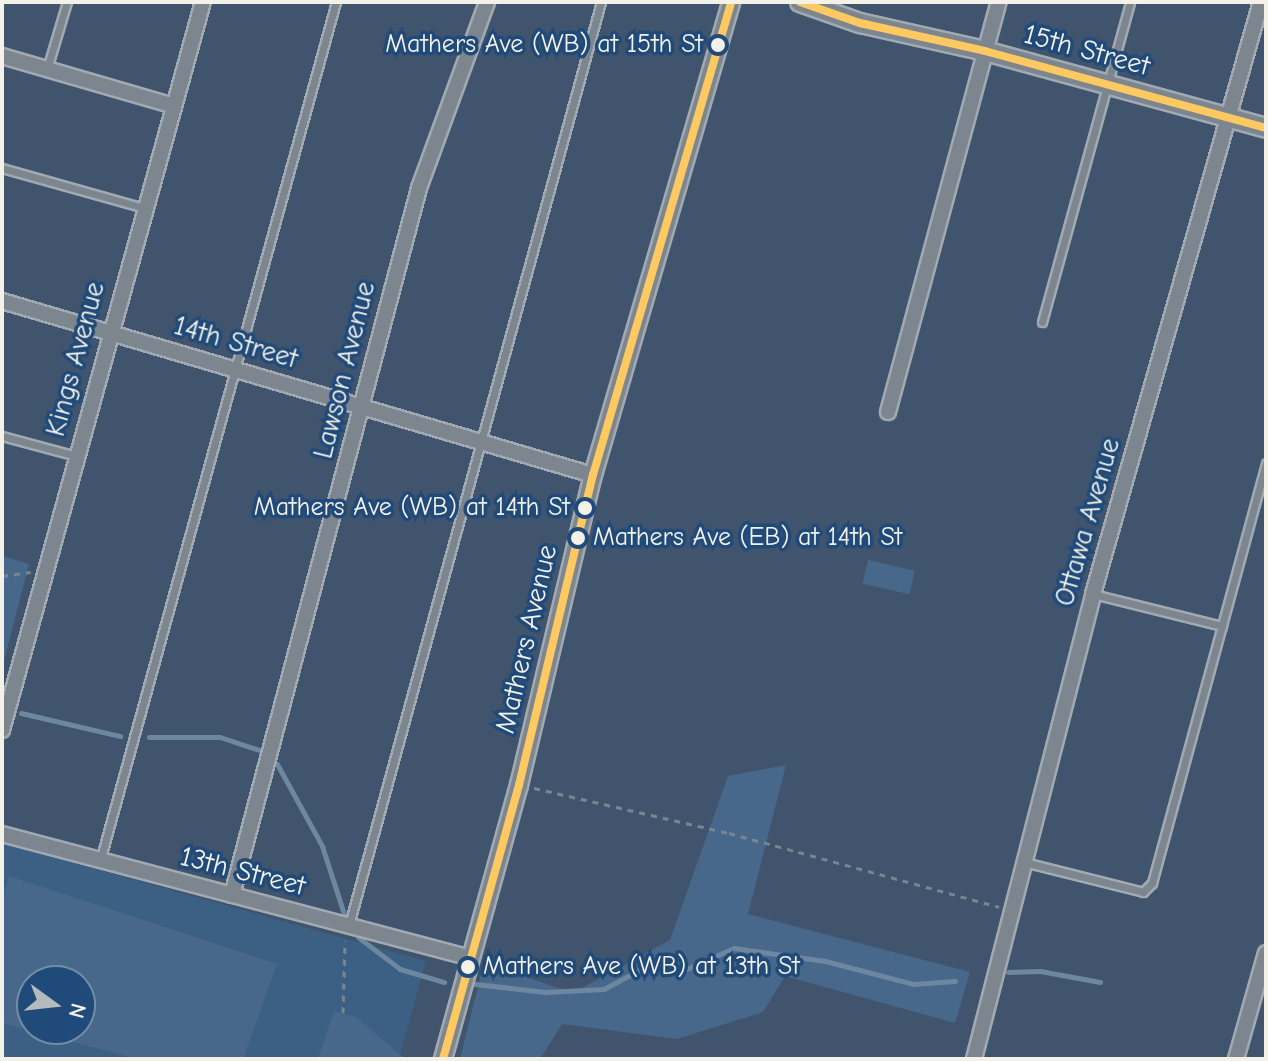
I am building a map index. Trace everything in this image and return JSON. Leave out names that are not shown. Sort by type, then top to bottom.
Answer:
[{"type":"main road","name":"15th Street","points":[[800,2],[860,23],[985,51],[1266,128]]},
{"type":"street","name":"Kings Avenue","points":[[2,730],[109,330],[203,2]]},
{"type":"street","name":"Lawson Avenue","points":[[232,895],[419,188],[487,2]]},
{"type":"street","name":"Mathers Avenue","points":[[443,1059],[519,785],[593,475],[731,2]]},
{"type":"street","points":[[888,412],[999,2]]},
{"type":"street","name":"Ottawa Avenue","points":[[974,1059],[1009,910],[1093,594],[1261,2]]},
{"type":"street","points":[[2,56],[174,106]]},
{"type":"street","name":"14th Street","points":[[2,301],[109,330],[593,475]]},
{"type":"street","name":"13th Street","points":[[2,834],[471,958]]},
{"type":"street","points":[[1236,1059],[1266,953]]},
{"type":"lane","points":[[47,69],[67,2]]},
{"type":"lane","points":[[100,861],[336,2]]},
{"type":"lane","points":[[349,925],[601,2]]},
{"type":"lane","points":[[1042,322],[1130,2]]},
{"type":"lane","points":[[2,168],[144,208]]},
{"type":"lane","points":[[2,436],[76,456]]},
{"type":"lane","points":[[1022,861],[1143,892],[1152,883],[1266,463]]},
{"type":"lane","points":[[1093,594],[1222,626]]},
{"type":"path","points":[[2,576],[47,570]]},
{"type":"path","points":[[519,785],[729,833],[1009,910]]},
{"type":"path","points":[[343,1013],[349,925]]},
{"type":"shaded area","points":[[2,556],[29,564],[2,668]]},
{"type":"shaded area","points":[[868,560],[915,571],[909,594],[863,583]]},
{"type":"shaded area","points":[[786,765],[748,914],[970,972],[955,1023],[785,976],[763,1012],[677,1039],[562,1024],[540,1059],[460,1059],[484,963],[573,993],[670,940],[728,776]]},
{"type":"shaded area","points":[[2,843],[426,961],[399,1059],[2,1059]]},
{"type":"shaded area","points":[[9,876],[277,964],[243,1059],[137,1059],[84,1045],[96,1045],[96,965],[16,965],[16,1027],[2,1023],[2,902]]},
{"type":"shaded area","points":[[334,1011],[356,1017],[405,1059],[318,1059]]},
{"type":"waterway","points":[[21,713],[120,736]]},
{"type":"waterway","points":[[149,737],[220,737],[259,750]]},
{"type":"waterway","points":[[277,764],[322,846],[344,914]]},
{"type":"waterway","points":[[358,937],[400,969],[444,982]]},
{"type":"waterway","points":[[475,984],[546,992],[604,989],[650,964],[680,972],[734,948],[825,961],[913,984],[955,981]]},
{"type":"waterway","points":[[1008,972],[1040,971],[1100,982]]},
{"type":"transit line","points":[[443,1059],[519,785],[593,475],[731,2]]},
{"type":"transit line","points":[[800,2],[860,23],[985,51],[1266,128]]},
{"type":"place","name":"Mathers Ave (WB) at 15th St","points":[[718,45]]},
{"type":"place","name":"Mathers Ave (WB) at 14th St","points":[[585,508]]},
{"type":"place","name":"Mathers Ave (EB) at 14th St","points":[[578,538]]},
{"type":"place","name":"Mathers Ave (WB) at 13th St","points":[[468,967]]}]
